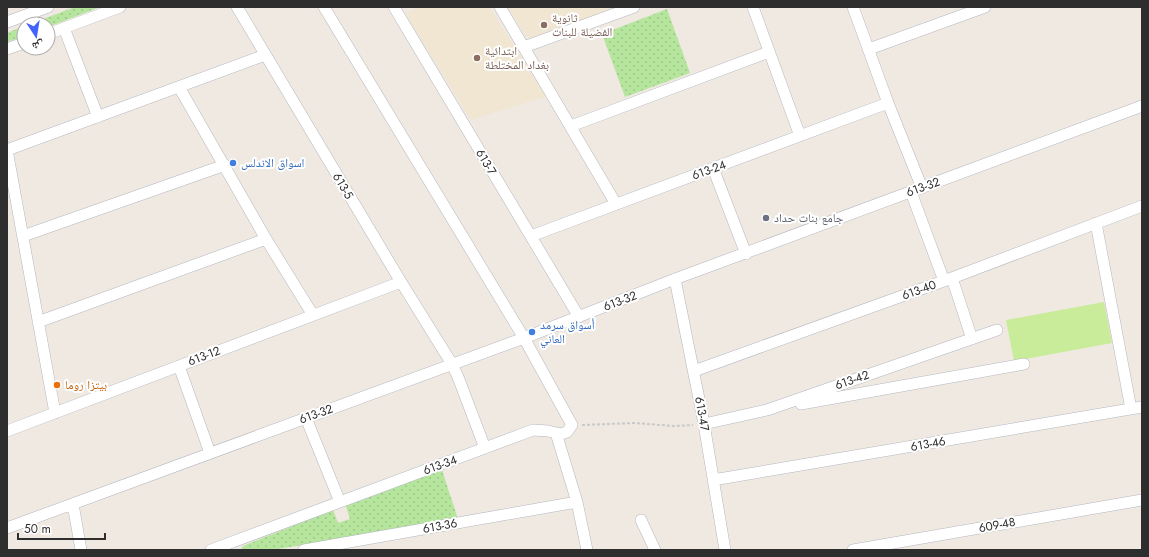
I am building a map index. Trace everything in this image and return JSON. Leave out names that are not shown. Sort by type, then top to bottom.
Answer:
[{"type":"street","points":[[7,22],[48,7]]},
{"type":"street","points":[[56,31],[120,7]]},
{"type":"street","name":"613-5","points":[[237,7],[401,282],[452,364],[485,448]]},
{"type":"street","points":[[324,7],[524,338],[572,425],[567,432],[562,434],[556,433],[577,502],[587,550]]},
{"type":"street","name":"613-7","points":[[395,7],[579,317]]},
{"type":"street","points":[[500,7],[616,204]]},
{"type":"street","points":[[524,47],[634,7]]},
{"type":"street","points":[[753,7],[800,136]]},
{"type":"street","points":[[853,7],[888,103],[922,188]]},
{"type":"street","points":[[869,49],[985,7]]},
{"type":"street","points":[[64,28],[98,117]]},
{"type":"street","points":[[571,126],[769,52]]},
{"type":"street","points":[[55,413],[7,150],[265,55]]},
{"type":"street","points":[[179,87],[266,239],[313,315]]},
{"type":"street","name":"613-24","points":[[531,236],[888,103]]},
{"type":"street","name":"613-32","points":[[7,528],[524,338],[676,279],[1142,106]]},
{"type":"street","points":[[23,236],[225,165]]},
{"type":"street","points":[[713,168],[746,254]]},
{"type":"street","points":[[911,192],[972,339]]},
{"type":"street","name":"613-40","points":[[694,371],[948,280],[1142,206]]},
{"type":"street","points":[[1096,223],[1131,409]]},
{"type":"street","points":[[38,322],[266,239]]},
{"type":"street","name":"613-47","points":[[676,279],[704,424],[725,550]]},
{"type":"street","name":"613-12","points":[[7,431],[401,282]]},
{"type":"street","name":"613-42","points":[[704,424],[767,410],[997,330]]},
{"type":"street","points":[[767,410],[1024,364]]},
{"type":"street","points":[[179,366],[210,453]]},
{"type":"street","name":"613-46","points":[[714,480],[1142,407]]},
{"type":"street","points":[[306,418],[340,502]]},
{"type":"street","name":"613-34","points":[[211,550],[533,430],[556,433]]},
{"type":"street","name":"609-48","points":[[853,550],[1142,500]]},
{"type":"street","name":"613-36","points":[[304,550],[577,502]]},
{"type":"street","points":[[73,504],[81,550]]},
{"type":"street","points":[[641,520],[655,550]]},
{"type":"path","points":[[572,425],[635,423],[674,426],[704,424]]},
{"type":"shaded area","name":"ابتدائية بغداد المختلطة","points":[[418,7],[489,7],[546,96],[471,120],[409,20],[407,13]]},
{"type":"shaded area","name":"ثانوية الفضيلة للبنات","points":[[508,7],[616,7],[530,38],[526,36]]},
{"type":"green space","points":[[75,7],[100,7],[56,24],[56,16],[51,16]]},
{"type":"green space","points":[[667,9],[690,73],[625,97],[602,34]]},
{"type":"green space","points":[[16,29],[16,39],[7,42],[7,33]]},
{"type":"green space","points":[[1104,302],[1112,343],[1014,361],[1006,320]]},
{"type":"green space","points":[[442,470],[458,519],[272,550],[241,550],[243,546],[333,510],[338,523],[350,519],[346,506]]},
{"type":"place","name":"ثانوية الفضيلة للبنات","points":[[544,25]]},
{"type":"place","name":"ابتدائية بغداد المختلطة","points":[[477,58]]},
{"type":"place","name":"اسواق الاندلس","points":[[233,163]]},
{"type":"place","name":"جامع بنات حداد","points":[[766,218]]},
{"type":"place","name":"أسواق سرمد العاني","points":[[532,332]]},
{"type":"place","name":"بيتزا روما","points":[[57,385]]}]
